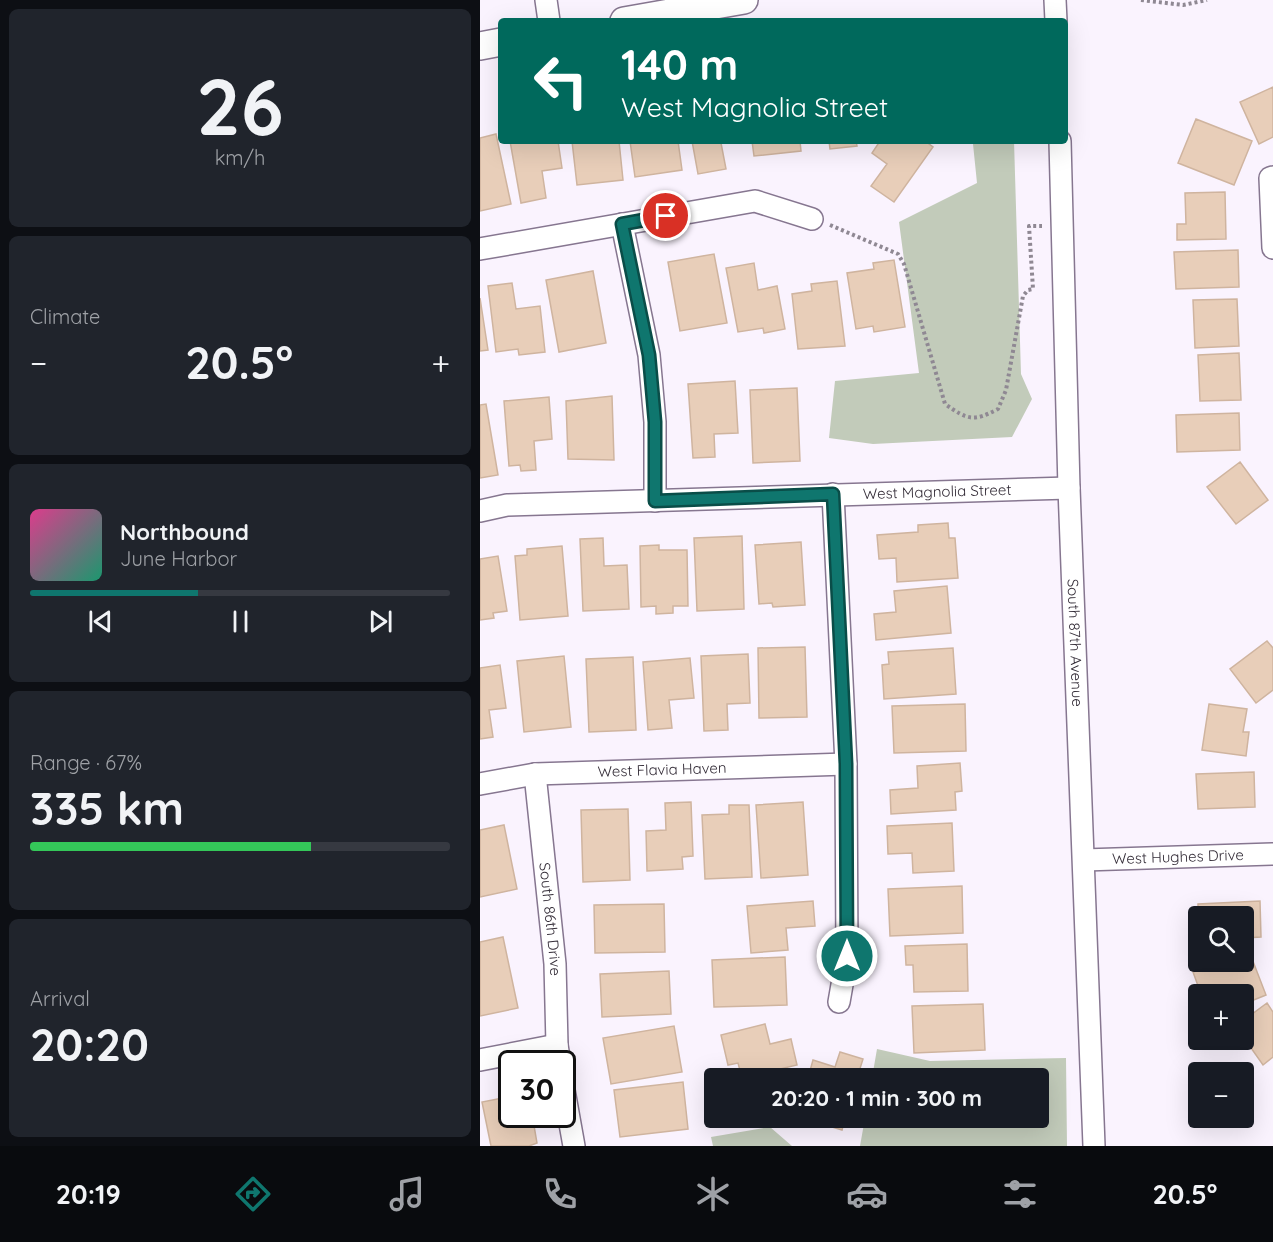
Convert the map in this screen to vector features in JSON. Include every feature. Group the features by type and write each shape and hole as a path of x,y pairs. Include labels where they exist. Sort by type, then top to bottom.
{"main road":[{"path":"641,18 744,0"},
{"path":"480,46 498,43"}],"street":[{"path":"546,0 549,18"},
{"path":"1055,0 1056,18"},
{"name":"South 87th Avenue","path":"1060,144 1069,488 1094,1146"},
{"path":"1271,178 1273,248"},
{"path":"480,249 754,201 812,219"},
{"path":"622,224 649,355 655,422 655,501"},
{"name":"West Magnolia Street","path":"480,511 507,505 1069,488"},
{"path":"833,494 846,764 847,956 839,1002"},
{"name":"West Flavia Haven","path":"480,784 535,774 846,764"},
{"name":"South 86th Drive","path":"535,774 555,964 558,1050"},
{"name":"West Hughes Drive","path":"1084,860 1273,854"},
{"path":"480,1060 498,1059"},
{"path":"571,1128 574,1146"}],"path":[{"path":"1141,0 1183,5 1207,0"},
{"path":"812,219 854,233 898,254 904,264 945,404 962,416 979,419 998,410 1006,390 1023,296 1028,290 1033,290 1029,226 1062,225"}],"green space":[{"path":"973,144 1014,144 1021,374 1032,399 1012,437 873,444 829,438 835,381 919,373 899,222 977,183"},
{"path":"877,1049 930,1061 1066,1058 1067,1146 860,1146 863,1128 1049,1128 1049,1068 874,1068"},
{"path":"771,1128 792,1146 713,1146 711,1137"}],"building":[{"path":"1273,87 1273,137 1259,144 1240,102"},
{"path":"1196,119 1252,141 1234,185 1178,163"},
{"path":"496,134 511,204 480,211 480,138"},
{"path":"511,144 558,144 562,168 542,171 546,198 521,203"},
{"path":"572,144 619,144 623,180 577,185"},
{"path":"630,144 678,144 682,170 635,177"},
{"path":"693,144 721,144 726,169 698,174"},
{"path":"752,144 800,144 801,151 754,156"},
{"path":"829,144 857,144 857,146 830,149"},
{"path":"878,144 929,144 933,147 894,202 871,186 887,164 872,153"},
{"path":"1225,192 1226,239 1177,240 1177,224 1186,224 1185,193"},
{"path":"1238,250 1239,287 1176,289 1174,252"},
{"path":"714,254 727,323 680,331 668,262"},
{"path":"894,260 905,327 874,332 873,326 856,329 847,273 874,269 873,263"},
{"path":"754,263 758,290 777,286 785,329 764,333 763,328 738,332 726,268"},
{"path":"593,271 606,343 559,352 546,280"},
{"path":"837,281 845,346 798,349 792,294 812,291 811,284"},
{"path":"512,283 516,309 540,306 545,352 519,355 518,349 496,352 488,286"},
{"path":"480,298 488,350 480,351"},
{"path":"1237,299 1239,346 1195,348 1193,300"},
{"path":"1239,353 1241,400 1200,401 1198,355"},
{"path":"735,381 738,433 714,434 715,457 693,458 688,384"},
{"path":"797,388 800,461 753,463 750,390"},
{"path":"612,396 614,460 568,459 566,401"},
{"path":"549,397 552,439 534,441 536,470 521,471 520,465 509,466 504,401"},
{"path":"486,404 498,475 480,478 480,405"},
{"path":"1239,413 1240,450 1177,452 1176,415"},
{"path":"1240,462 1268,500 1236,524 1207,487"},
{"path":"948,523 949,538 955,538 958,578 897,582 896,558 879,559 877,535 918,532 918,525"},
{"path":"742,536 744,609 697,611 694,538"},
{"path":"603,538 604,566 627,565 629,609 583,611 580,539"},
{"path":"801,542 805,605 773,607 772,603 759,604 755,545"},
{"path":"659,545 659,550 687,550 688,606 673,606 673,613 656,614 656,606 641,607 640,546"},
{"path":"562,546 568,616 520,620 515,556 527,555 527,549"},
{"path":"498,556 507,611 493,613 494,618 480,620 480,559"},
{"path":"947,586 951,633 876,640 874,614 896,612 894,591"},
{"path":"1267,641 1273,648 1273,690 1256,703 1230,669"},
{"path":"805,647 807,717 759,718 758,648"},
{"path":"953,648 956,694 884,699 882,665 889,664 888,652"},
{"path":"748,654 750,703 727,704 728,730 704,731 701,656"},
{"path":"564,656 571,727 524,732 517,661"},
{"path":"633,657 636,730 589,732 586,659"},
{"path":"690,658 694,698 669,700 672,728 648,730 643,662"},
{"path":"500,665 506,708 489,710 493,737 480,739 480,668"},
{"path":"965,704 966,751 894,753 892,706"},
{"path":"1209,704 1247,709 1243,732 1249,732 1246,756 1202,750"},
{"path":"960,763 962,791 955,792 956,810 891,814 890,790 918,788 917,766"},
{"path":"1254,772 1255,807 1198,809 1196,774"},
{"path":"691,802 693,856 682,857 683,869 647,871 646,831 666,830 665,803"},
{"path":"803,802 808,875 761,878 756,805"},
{"path":"729,805 749,805 752,877 705,879 702,815 729,814"},
{"path":"628,809 630,880 583,882 581,810"},
{"path":"952,823 954,871 913,873 912,853 888,854 887,826"},
{"path":"504,825 517,889 480,897 480,830"},
{"path":"962,886 963,933 890,936 888,889"},
{"path":"813,901 815,926 786,928 788,950 751,953 747,906"},
{"path":"1260,901 1261,937 1254,937 1254,906 1198,906 1198,904"},
{"path":"664,904 665,952 595,953 594,905"},
{"path":"503,937 518,1008 480,1016 480,942"},
{"path":"967,944 968,991 914,992 913,965 906,965 905,946"},
{"path":"785,957 787,1005 714,1007 712,960"},
{"path":"1254,964 1266,995 1254,1000 1254,984 1197,984 1193,972 1254,972"},
{"path":"669,971 671,1014 602,1017 600,974"},
{"path":"1267,1003 1273,1012 1273,1057 1263,1065 1252,1050 1254,1013"},
{"path":"983,1004 985,1050 914,1053 912,1006"},
{"path":"765,1024 770,1044 791,1039 797,1065 784,1068 739,1068 738,1063 728,1065 721,1035"},
{"path":"674,1026 682,1072 611,1084 603,1038"},
{"path":"840,1052 863,1059 860,1068 811,1068 813,1060 835,1067"},
{"path":"683,1082 688,1129 620,1137 614,1090"},
{"path":"498,1099 498,1128 534,1128 537,1143 529,1146 491,1146 482,1102"}],"route":[{"path":"666,216 622,224 649,355 655,422 655,501 833,494 846,764 847,956"}]}
